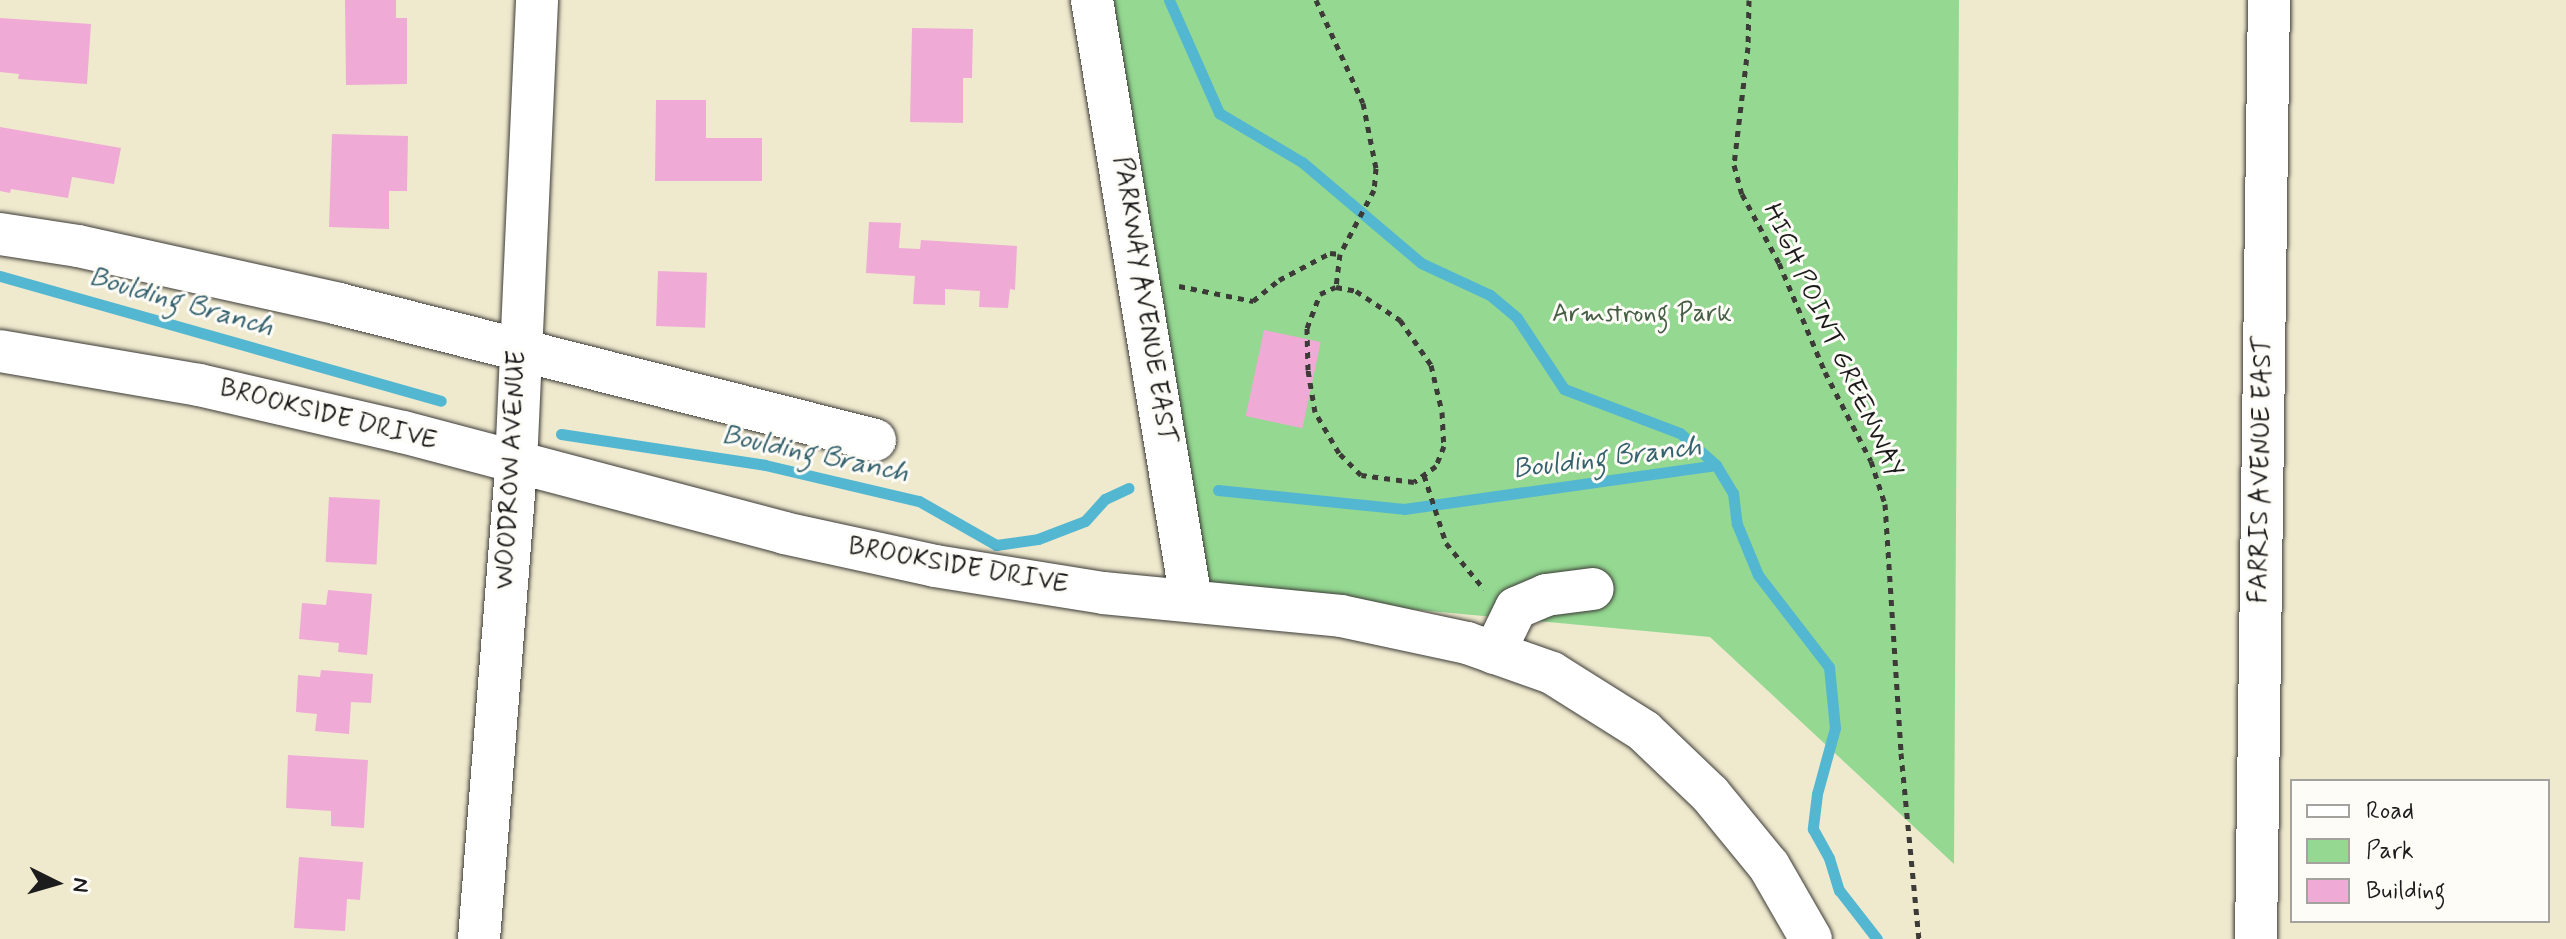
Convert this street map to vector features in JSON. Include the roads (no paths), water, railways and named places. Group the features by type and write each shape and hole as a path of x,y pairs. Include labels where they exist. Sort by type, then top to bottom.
{"street":[{"name":"WOODROW AVENUE","path":"479,939 516,464 537,0"},
{"name":"PARKWAY AVENUE EAST","path":"1092,0 1191,600"},
{"name":"FARRIS AVENUE EAST","path":"2256,939 2269,0"},
{"path":"0,234 78,246 339,304 875,440"},
{"name":"BROOKSIDE DRIVE","path":"0,351 199,385 403,432 784,533 935,566 1103,593 1341,616 1467,643 1552,673 1644,731 1710,794 1769,866 1811,939"},
{"path":"1494,653 1516,608 1546,595 1593,589"}],"waterway":[{"path":"1169,0 1219,113 1302,162 1421,263 1490,295 1517,318 1564,389 1680,433 1716,465 1733,493 1737,524 1758,575 1829,667 1835,728 1817,794 1813,829 1829,858 1839,890 1877,939"},
{"name":"Boulding Branch","path":"0,276 441,401"},
{"name":"Boulding Branch","path":"561,434 765,465 919,501 996,545 1038,539 1085,521 1105,499 1129,488"},
{"name":"Boulding Branch","path":"1218,490 1404,509 1716,465"}],"park label":[{"name":"Armstrong Park","path":"1642,315"}]}
